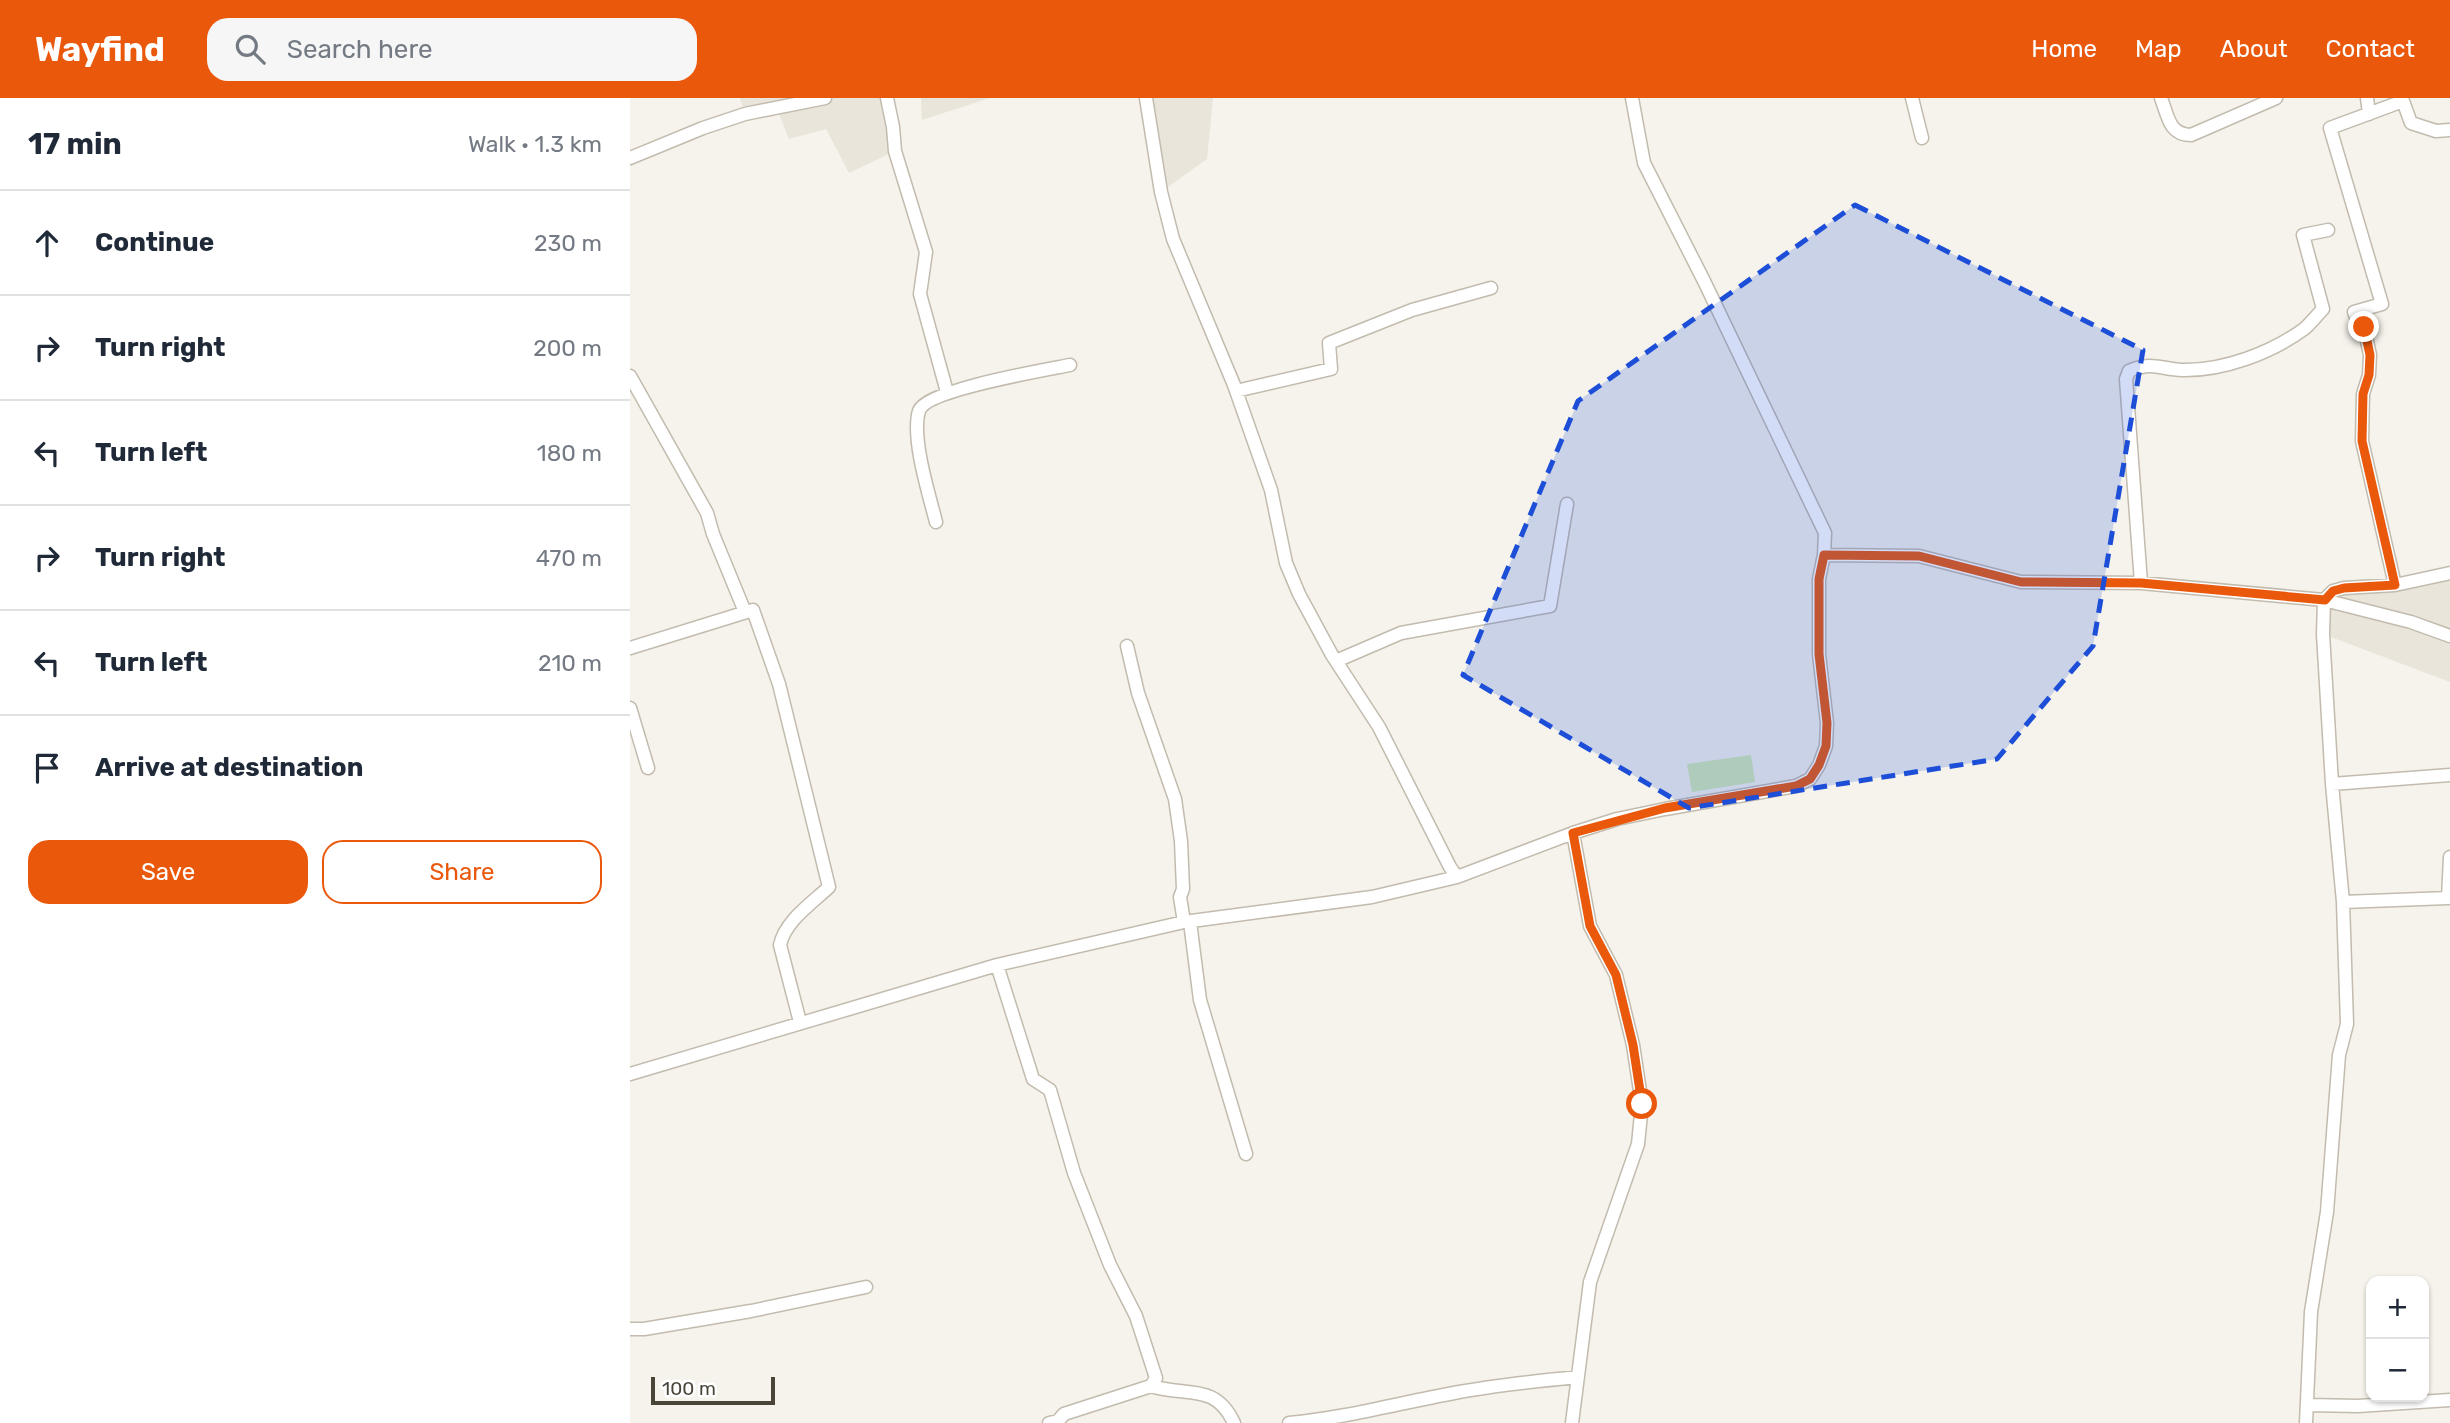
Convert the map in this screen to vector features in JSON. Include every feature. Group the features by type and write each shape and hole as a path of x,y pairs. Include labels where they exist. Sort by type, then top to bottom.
{"street":[{"path":"630,158 745,114 825,98"},
{"path":"887,98 895,151 926,252 920,294 947,392"},
{"path":"1146,98 1161,192 1173,239 1236,391 1271,490 1286,563 1299,594 1336,661 1380,727 1457,877"},
{"path":"630,1074 997,965 1187,922 1372,897 1457,877 1573,833 1665,808 1796,786 1810,779 1826,746 1827,723 1819,654 1819,579 1825,533 1644,163 1632,98"},
{"path":"1912,98 1922,138"},
{"path":"2161,98 2174,131 2180,135 2191,135 2276,98"},
{"path":"2367,98 2369,114"},
{"path":"2395,585 2362,441 2363,394 2369,375 2370,355 2364,327 2358,322 2354,312 2382,304 2330,128 2403,101 2411,123 2436,131 2450,130"},
{"path":"2141,583 2126,379 2129,371 2148,365 2180,370 2225,365 2263,352 2304,328 2323,309 2303,235 2328,230"},
{"path":"1236,391 1331,369 1329,342 1412,310 1492,288"},
{"path":"936,522 918,444 919,411 924,403 947,392 1070,365"},
{"path":"630,376 707,513 745,612"},
{"path":"1336,661 1401,633 1550,606 1567,504"},
{"path":"1824,555 1919,556 2021,582 2141,583 2325,600 2411,622 2450,636"},
{"path":"2306,1423 2311,1312 2327,1212 2339,1055 2347,1024 2343,902 2332,784 2323,634 2325,600 2333,591 2344,588 2395,585 2450,573"},
{"path":"630,648 753,610 779,684 829,887 797,916 782,934 780,945 800,1022"},
{"path":"1128,646 1138,693 1175,799 1181,841 1183,889 1180,897 1187,922 1200,1000 1246,1154"},
{"path":"630,708 648,768"},
{"path":"2332,784 2450,775"},
{"path":"1572,1423 1590,1282 1638,1144 1642,1104 1633,1045 1616,975 1590,926 1573,833"},
{"path":"2343,902 2448,898 2450,857"},
{"path":"997,965 1033,1079 1050,1090 1074,1173 1110,1265 1136,1316 1156,1378 1152,1386"},
{"path":"630,1329 751,1311 866,1287"},
{"path":"1289,1423 1353,1415 1455,1392 1578,1377"},
{"path":"1049,1423 1058,1421 1065,1415 1152,1386 1207,1395 1227,1408 1234,1423"},
{"path":"2308,1405 2358,1406 2450,1400"}],"highlighted area":[{"path":"1855,205 2143,350 2093,646 1997,759 1689,808 1463,675 1578,401"}],"shaded area":[{"path":"740,98 887,98 895,151 849,173 826,129 789,139 777,109 745,114"},
{"path":"921,98 990,98 922,120"},
{"path":"1146,98 1213,98 1207,159 1161,192"},
{"path":"2450,573 2450,682 2323,634 2333,591"}],"green space":[{"path":"1751,755 1755,782 1692,792 1687,764"}],"route":[{"path":"1642,1104 1633,1045 1616,975 1590,926 1573,833 1665,808 1766,792 1796,786 1810,779 1826,746 1827,723 1819,654 1819,579 1824,555 1919,556 2021,582 2141,583 2325,600 2333,591 2344,588 2395,585 2362,441 2363,394 2369,375 2370,355 2364,327"}]}
